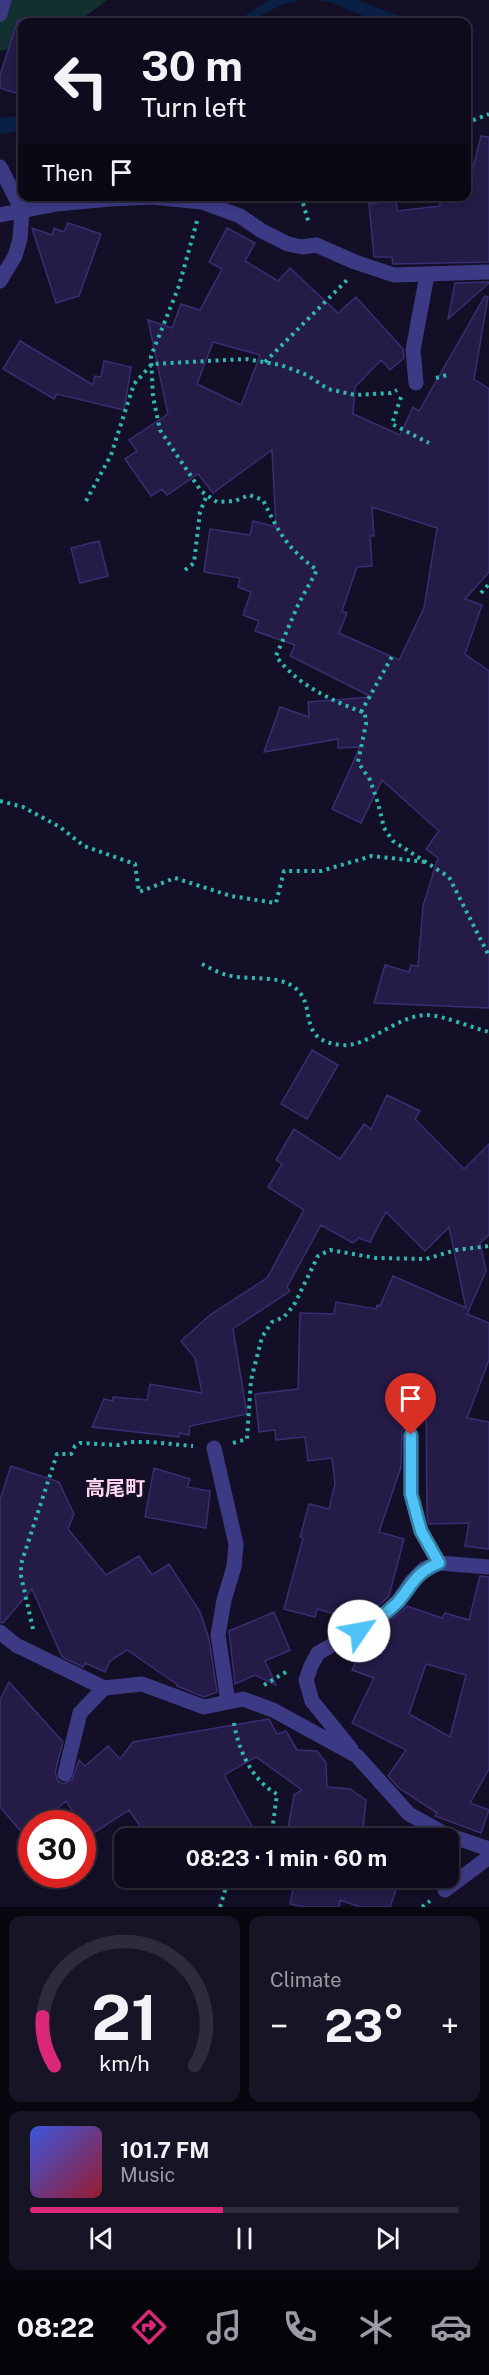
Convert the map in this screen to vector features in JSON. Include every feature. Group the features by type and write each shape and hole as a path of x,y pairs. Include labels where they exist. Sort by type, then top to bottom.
{"street":[{"path":"0,14 4,0"},
{"path":"0,167 22,210 20,239 15,256 0,281"},
{"path":"0,215 94,201"},
{"path":"192,201 202,202 240,216 262,231 288,244 302,247 316,245 394,275 489,272"},
{"path":"416,382 413,350 427,275"},
{"path":"411,1435 411,1494 421,1531 439,1563"},
{"path":"214,1448 236,1544 234,1567 224,1600 218,1635 235,1700"},
{"path":"489,1567 439,1563 424,1569 398,1601 379,1619 318,1653 306,1680 308,1692 318,1709 409,1814 445,1834 489,1849"},
{"path":"0,1632 16,1645 104,1688 142,1684 204,1707 235,1700 300,1723 357,1756"},
{"path":"65,1774 80,1713 104,1688"},
{"path":"445,1890 489,1857"}],"path":[{"path":"471,121 489,114"},
{"path":"303,201 316,245"},
{"path":"202,202 179,286 151,356 153,397 160,430 201,491 217,502 235,501 249,495 263,500 276,526 296,555 317,570 297,605 276,656 298,681 364,713 366,724 358,762 370,780 384,828 393,841 449,877 489,956"},
{"path":"265,362 362,264"},
{"path":"86,501 111,455 134,384 152,364 246,359 281,365 307,375 328,389 355,395 391,393 404,388 392,424 429,442"},
{"path":"416,382 447,375"},
{"path":"185,570 194,563 200,512 207,495"},
{"path":"481,593 489,584"},
{"path":"361,712 394,653"},
{"path":"0,801 23,807 60,827 84,846 135,864 139,892 175,878 231,896 276,903 284,871 321,871 372,856 426,862"},
{"path":"202,964 228,975 272,980 292,986 302,994 311,1029 320,1039 342,1045 355,1044 408,1018 428,1015 489,1032"},
{"path":"39,1656 21,1576 21,1564 57,1454 71,1454 75,1446 80,1443 111,1446 130,1442 150,1442 214,1448 247,1439 251,1380 262,1336 272,1323 284,1317 294,1305 318,1256 330,1251 376,1258 426,1258 456,1250 489,1246"},
{"path":"235,1700 318,1653"},
{"path":"236,1738 259,1780 277,1794 272,1828"},
{"path":"220,1907 226,1888"}],"green space":[{"path":"0,0 107,0 83,18 18,18 18,46 0,51"}],"water":[{"path":"268,0 301,0 281,5 255,18 240,18"},
{"path":"314,0 357,0 405,18 368,18 330,2"},
{"path":"18,116 18,132 0,134 0,118"}],"building":[{"path":"18,20 18,94 0,88 0,75"},
{"path":"481,136 489,137 489,262 393,264 392,257 374,257 369,204 396,201 397,211 440,206 440,201 471,201 471,176"},
{"path":"68,223 101,234 79,296 56,303 32,228 52,235 54,228 64,232"},
{"path":"227,228 255,243 245,261 278,281 290,268 338,313 356,297 403,349 404,358 390,370 381,360 355,387 353,414 400,435 413,407 419,411 485,296 488,297 474,379 489,389 489,572 465,599 482,605 465,654 489,671 489,1008 374,1003 385,965 409,972 411,965 418,966 423,906 438,858 426,849 439,831 382,780 361,823 332,809 360,747 338,748 338,739 264,752 280,707 309,717 308,702 372,697 290,656 295,645 255,631 259,621 243,615 251,592 238,587 240,578 204,572 210,529 250,535 253,521 276,527 272,450 213,493 198,474 167,495 162,489 151,496 125,459 137,451 129,440 168,414 148,320 172,328 181,304 200,310 222,269 209,262","holes":["213,342 260,355 241,405 197,384","372,507 437,528 424,608 399,660 339,633 347,613 342,611 357,567 372,566 370,536 374,536"]},
{"path":"455,283 489,283 448,319"},
{"path":"20,341 93,385 95,376 101,377 104,361 131,367 124,410 57,394 54,399 3,369"},
{"path":"99,541 108,576 80,583 71,548"},
{"path":"312,1050 338,1065 307,1119 281,1104"},
{"path":"387,1095 420,1111 415,1119 464,1169 489,1144 489,1235 480,1243 486,1271 467,1314 489,1323 489,1360 467,1418 489,1422 489,1549 465,1546 469,1523 429,1524 426,1397 415,1426 407,1426 402,1431 401,1467 379,1532 404,1539 389,1596 373,1611 357,1620 317,1609 315,1617 284,1609 303,1538 300,1537 309,1504 329,1509 335,1484 332,1458 308,1461 305,1437 276,1440 275,1430 259,1432 255,1394 298,1389 300,1313 334,1314 336,1302 376,1309 377,1305 380,1306 393,1276 466,1308 449,1227 425,1251 386,1212 370,1242 359,1238 353,1243 321,1225 287,1287 290,1291 233,1329 247,1414 190,1426 189,1435 179,1433 179,1437 92,1427 104,1399 113,1401 113,1397 147,1400 150,1384 202,1393 195,1358 181,1341 210,1315 267,1278 304,1210 268,1187 282,1164 276,1160 294,1129 340,1159 364,1124 371,1129"},
{"path":"11,1466 59,1482 74,1514 68,1529 106,1575 139,1556 152,1575 169,1564 200,1612 209,1639 217,1692 204,1697 177,1686 127,1650 110,1661 105,1672 85,1663 83,1667 62,1657 32,1589 3,1623 0,1622 0,1500"},
{"path":"154,1468 190,1479 187,1487 210,1491 206,1528 145,1517"},
{"path":"480,1576 489,1577 489,1769 470,1803 489,1810 481,1833 435,1816 437,1813 399,1788 388,1776 406,1750 352,1723 374,1678 352,1670 368,1636 385,1626 407,1606 442,1618 445,1613 469,1620","holes":["426,1664 466,1675 450,1737 409,1714"]},
{"path":"274,1612 290,1650 265,1661 276,1685 255,1675 235,1684 229,1631"},
{"path":"9,1682 63,1742 55,1772 58,1781 63,1784 72,1780 79,1760 85,1766 108,1746 120,1759 133,1742 269,1719 277,1734 286,1731 297,1750 317,1751 326,1763 327,1787 350,1789 366,1800 363,1828 288,1828 294,1795 302,1790 256,1757 224,1775 253,1828 141,1828 129,1810 96,1831 96,1810 72,1810 66,1801 55,1810 18,1810 18,1828 0,1807 0,1700"},
{"path":"293,1888 397,1888 390,1907 360,1907 340,1900 339,1907 305,1907 290,1904"}],"district":[{"name":"高尾町","path":"115,1488"}],"route":[{"path":"359,1631 379,1619 398,1601 424,1569 439,1563 421,1531 411,1494 411,1435"}]}
